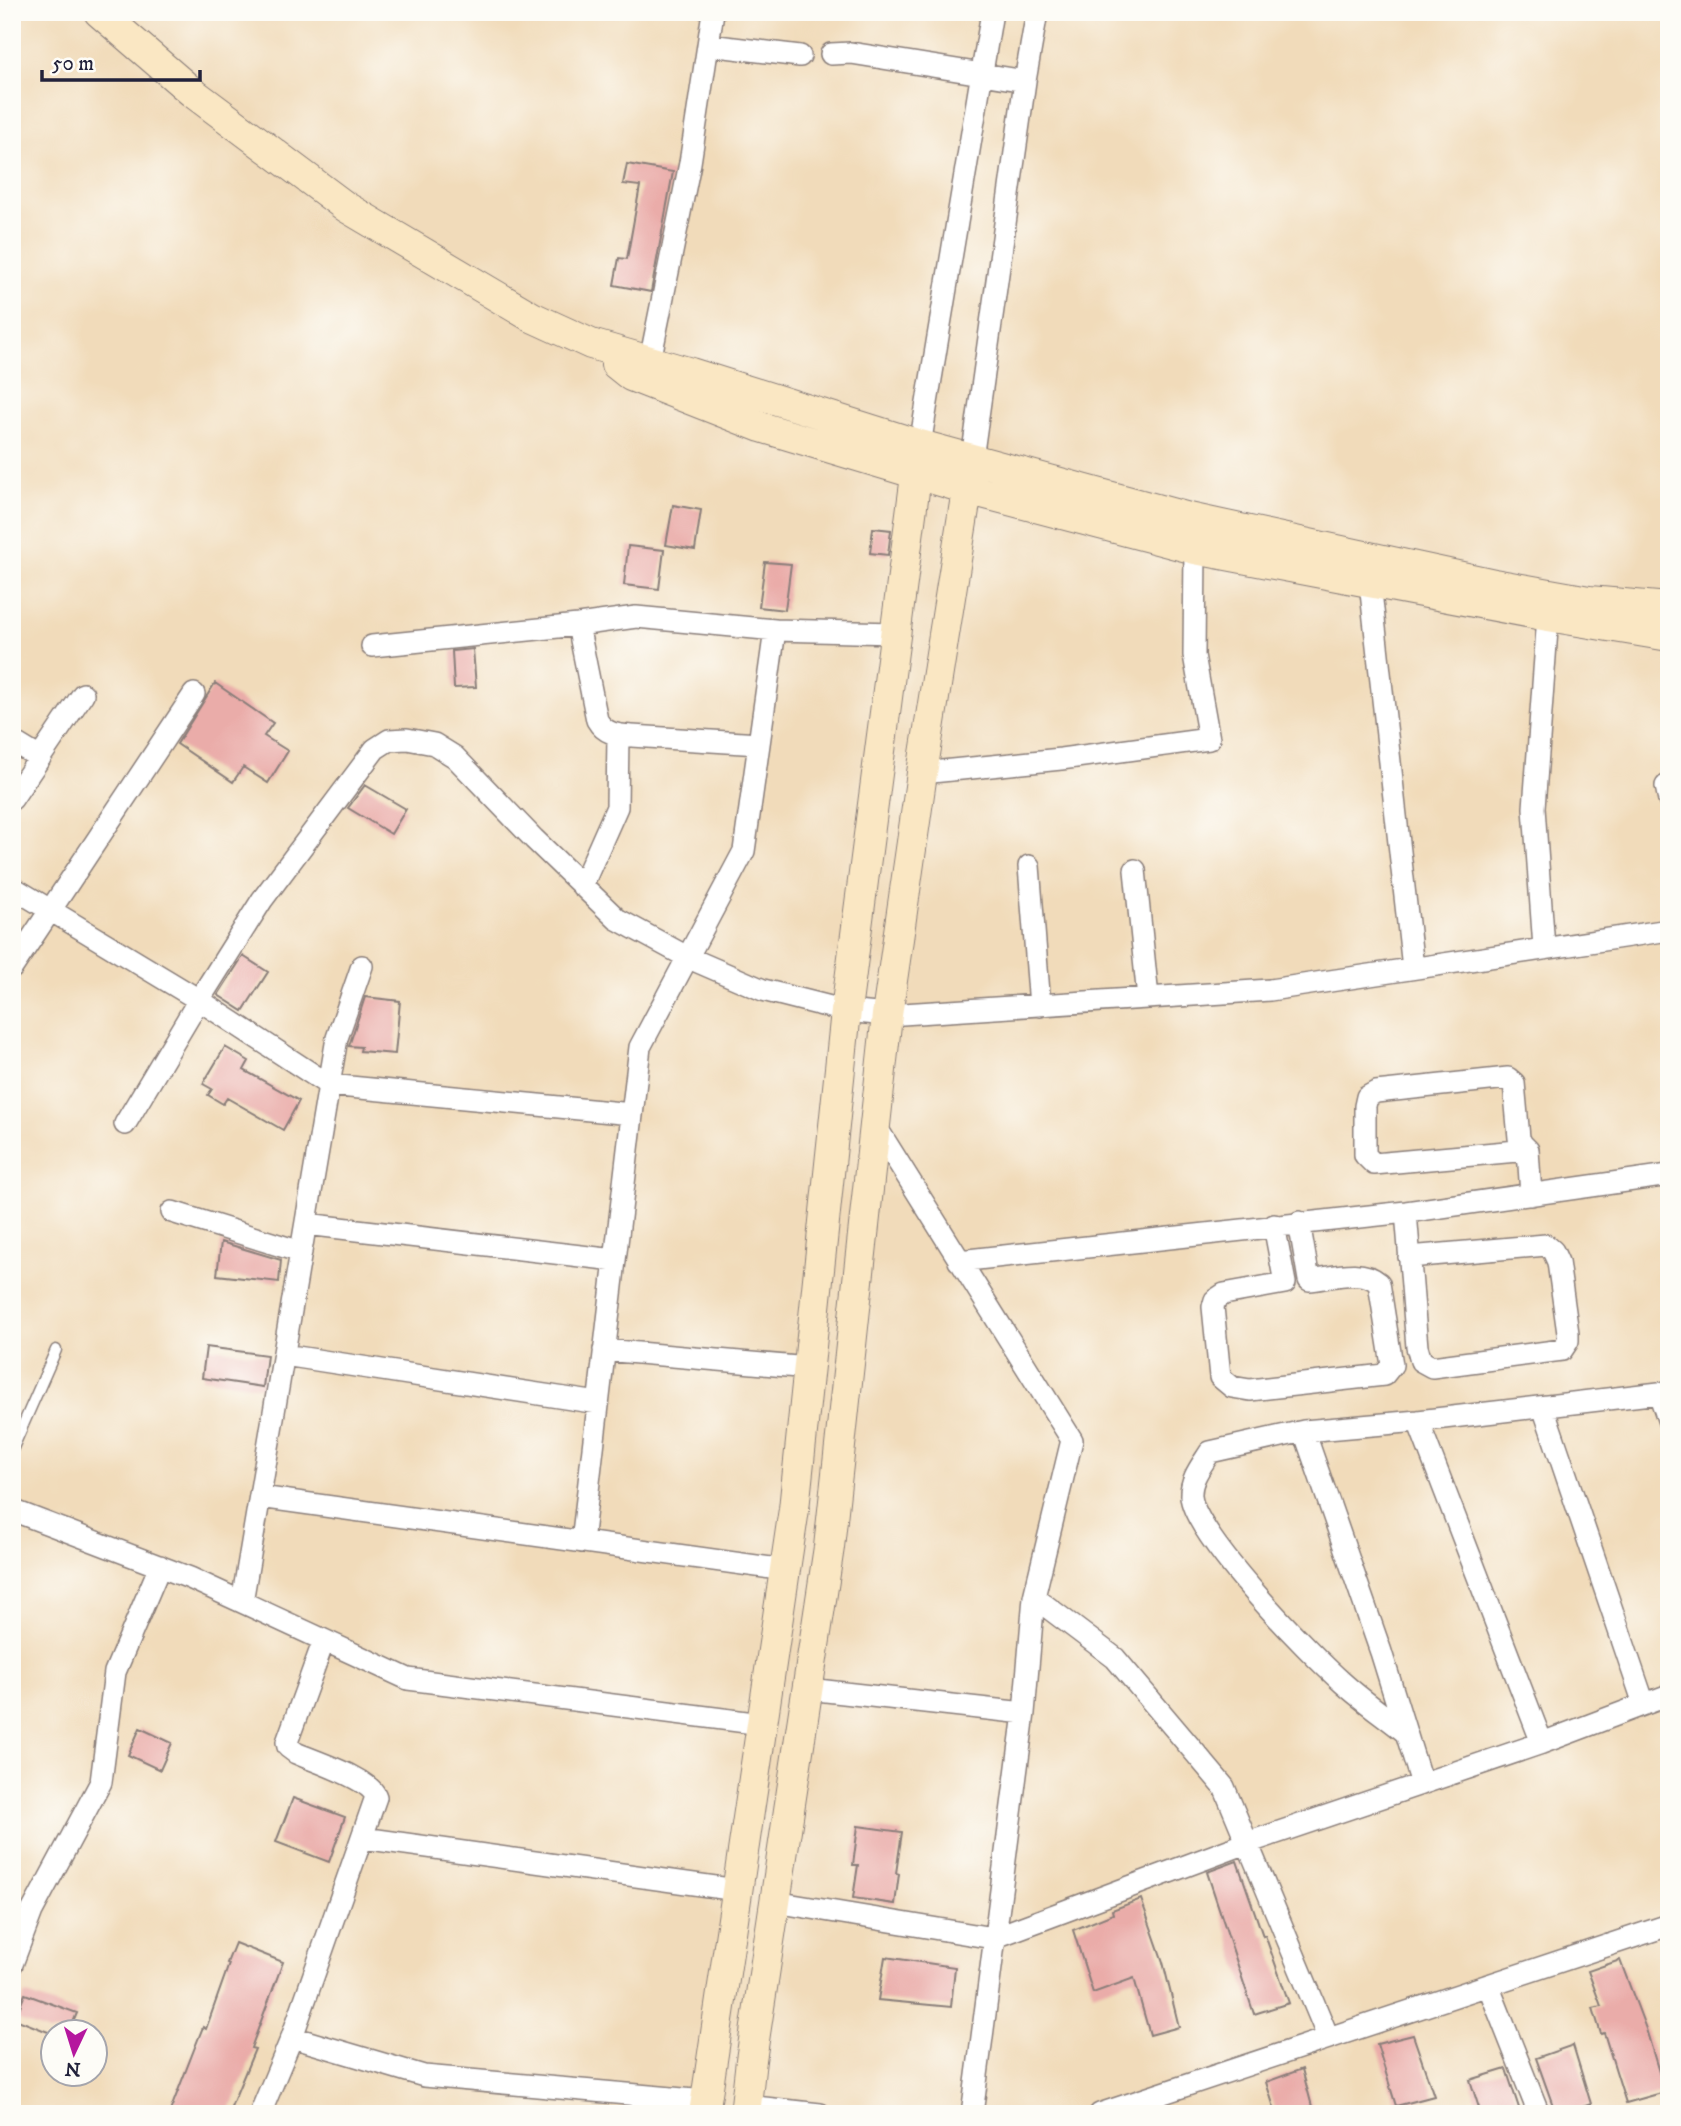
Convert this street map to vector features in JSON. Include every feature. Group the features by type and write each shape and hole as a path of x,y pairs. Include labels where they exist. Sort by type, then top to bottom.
{"street":[{"path":"99,12 192,92 346,207 532,317 591,344 631,376 645,367 690,163 713,12"},
{"path":"292,2038 424,2076 705,2107 794,1509 846,1011 915,474 992,12"},
{"path":"820,2114 745,2110 829,1547 887,1015 1037,12"},
{"path":"709,45 800,56"},
{"path":"831,54 851,53 1025,81"},
{"path":"645,367 1189,518 1494,584 1590,601 1669,608"},
{"path":"645,367 761,427 967,489 1195,549 1548,616 1669,636"},
{"path":"922,773 1061,759 1209,739 1195,655 1195,549"},
{"path":"1370,583 1413,968"},
{"path":"1544,948 1534,808 1548,616"},
{"path":"372,646 635,617 775,629 893,643 942,653"},
{"path":"578,625 597,720 605,730 618,735 759,744"},
{"path":"582,1542 640,1047 744,851 775,629"},
{"path":"12,799 83,694"},
{"path":"12,968 194,694"},
{"path":"582,886 617,807 618,735"},
{"path":"124,1124 262,900 375,749 389,740 407,739 434,744 455,757 534,839 617,919 689,958 763,990 846,1011 887,1015 1270,990 1669,930"},
{"path":"12,741 40,758"},
{"path":"1029,866 1040,1006"},
{"path":"1135,870 1149,998"},
{"path":"12,887 199,1000 330,1085 632,1114"},
{"path":"242,1602 337,1038 362,966"},
{"path":"1528,1150 1374,1164 1365,1154 1367,1097 1376,1092 1508,1077 1514,1083 1519,1138 1528,1150 1531,1195"},
{"path":"875,1125 1072,1440 1034,1597 1024,1713 972,2114"},
{"path":"959,1261 1406,1212 1669,1175"},
{"path":"172,1212 302,1252"},
{"path":"1406,1212 1409,1257 1417,1348 1421,1361 1432,1367 1562,1350 1568,1341 1558,1262 1553,1251 1546,1245 1409,1257"},
{"path":"1299,1222 1309,1280"},
{"path":"306,1224 615,1260"},
{"path":"1274,1225 1285,1283"},
{"path":"1357,1274 1371,1276 1379,1283 1392,1365 1384,1375 1250,1390 1232,1387 1224,1382 1220,1377 1213,1307 1215,1300 1224,1294 1309,1280 1357,1274"},
{"path":"604,1350 809,1368"},
{"path":"284,1355 598,1403"},
{"path":"1406,1733 1343,1683 1290,1630 1239,1573 1202,1524 1191,1496 1195,1475 1210,1452 1304,1431 1418,1422 1659,1394 1669,1422"},
{"path":"1543,1407 1644,1704"},
{"path":"1418,1422 1542,1743"},
{"path":"1304,1431 1376,1639 1422,1784"},
{"path":"260,1497 786,1570"},
{"path":"15,1516 160,1566 408,1679 762,1724"},
{"path":"12,1964 20,1919 100,1782 116,1672 160,1566"},
{"path":"1034,1597 1115,1658 1224,1787 1328,2037"},
{"path":"260,2114 292,2038 376,1797 374,1791 362,1782 288,1747 287,1742 324,1640"},
{"path":"808,1689 1024,1713"},
{"path":"775,1902 993,1938 1247,1843 1542,1743 1669,1695"},
{"path":"363,1838 737,1890"},
{"path":"1100,2114 1669,1925"},
{"path":"1488,1985 1539,2114"}],"lane":[{"path":"12,1450 56,1350"}],"building":[{"path":"627,164 673,172 651,292 614,285 619,258 627,259 640,186 623,184"},
{"path":"673,505 701,510 695,550 666,545"},
{"path":"873,528 891,530 888,555 870,553"},
{"path":"628,546 664,550 659,589 624,585"},
{"path":"765,562 791,564 785,610 759,607"},
{"path":"473,649 476,687 454,688 452,651"},
{"path":"215,683 273,723 264,736 288,751 268,783 243,767 233,782 177,744"},
{"path":"365,785 406,809 391,834 348,808"},
{"path":"243,956 268,972 243,1011 218,995"},
{"path":"365,997 400,1001 395,1054 360,1051 361,1047 349,1046"},
{"path":"225,1047 249,1061 244,1070 299,1101 283,1130 227,1098 223,1104 208,1095 212,1089 203,1084"},
{"path":"221,1242 281,1260 279,1282 217,1275"},
{"path":"206,1347 267,1355 263,1387 202,1378"},
{"path":"140,1728 172,1743 160,1770 128,1755"},
{"path":"293,1798 345,1817 329,1862 276,1842"},
{"path":"858,1826 902,1832 895,1904 853,1898 858,1865 853,1865"},
{"path":"1237,1861 1289,2003 1254,2014 1207,1872"},
{"path":"1141,1899 1163,1962 1179,2027 1150,2035 1134,1978 1093,1993 1073,1930"},
{"path":"235,1943 283,1962 251,2048 255,2049 228,2114 169,2114 203,2027 206,2029"},
{"path":"885,1957 955,1967 951,2007 878,2000"},
{"path":"1620,1960 1646,2029 1665,2092 1626,2103 1604,2033 1601,2034 1593,2008 1601,2006 1588,1971"},
{"path":"25,1994 77,2013 75,2018 38,2018 38,2028 15,2019"},
{"path":"1413,2035 1434,2096 1396,2106 1377,2044"},
{"path":"1573,2045 1591,2104 1556,2114 1536,2058"},
{"path":"1302,2069 1314,2114 1276,2114 1266,2082"},
{"path":"1506,2069 1521,2114 1481,2114 1470,2080"}]}
